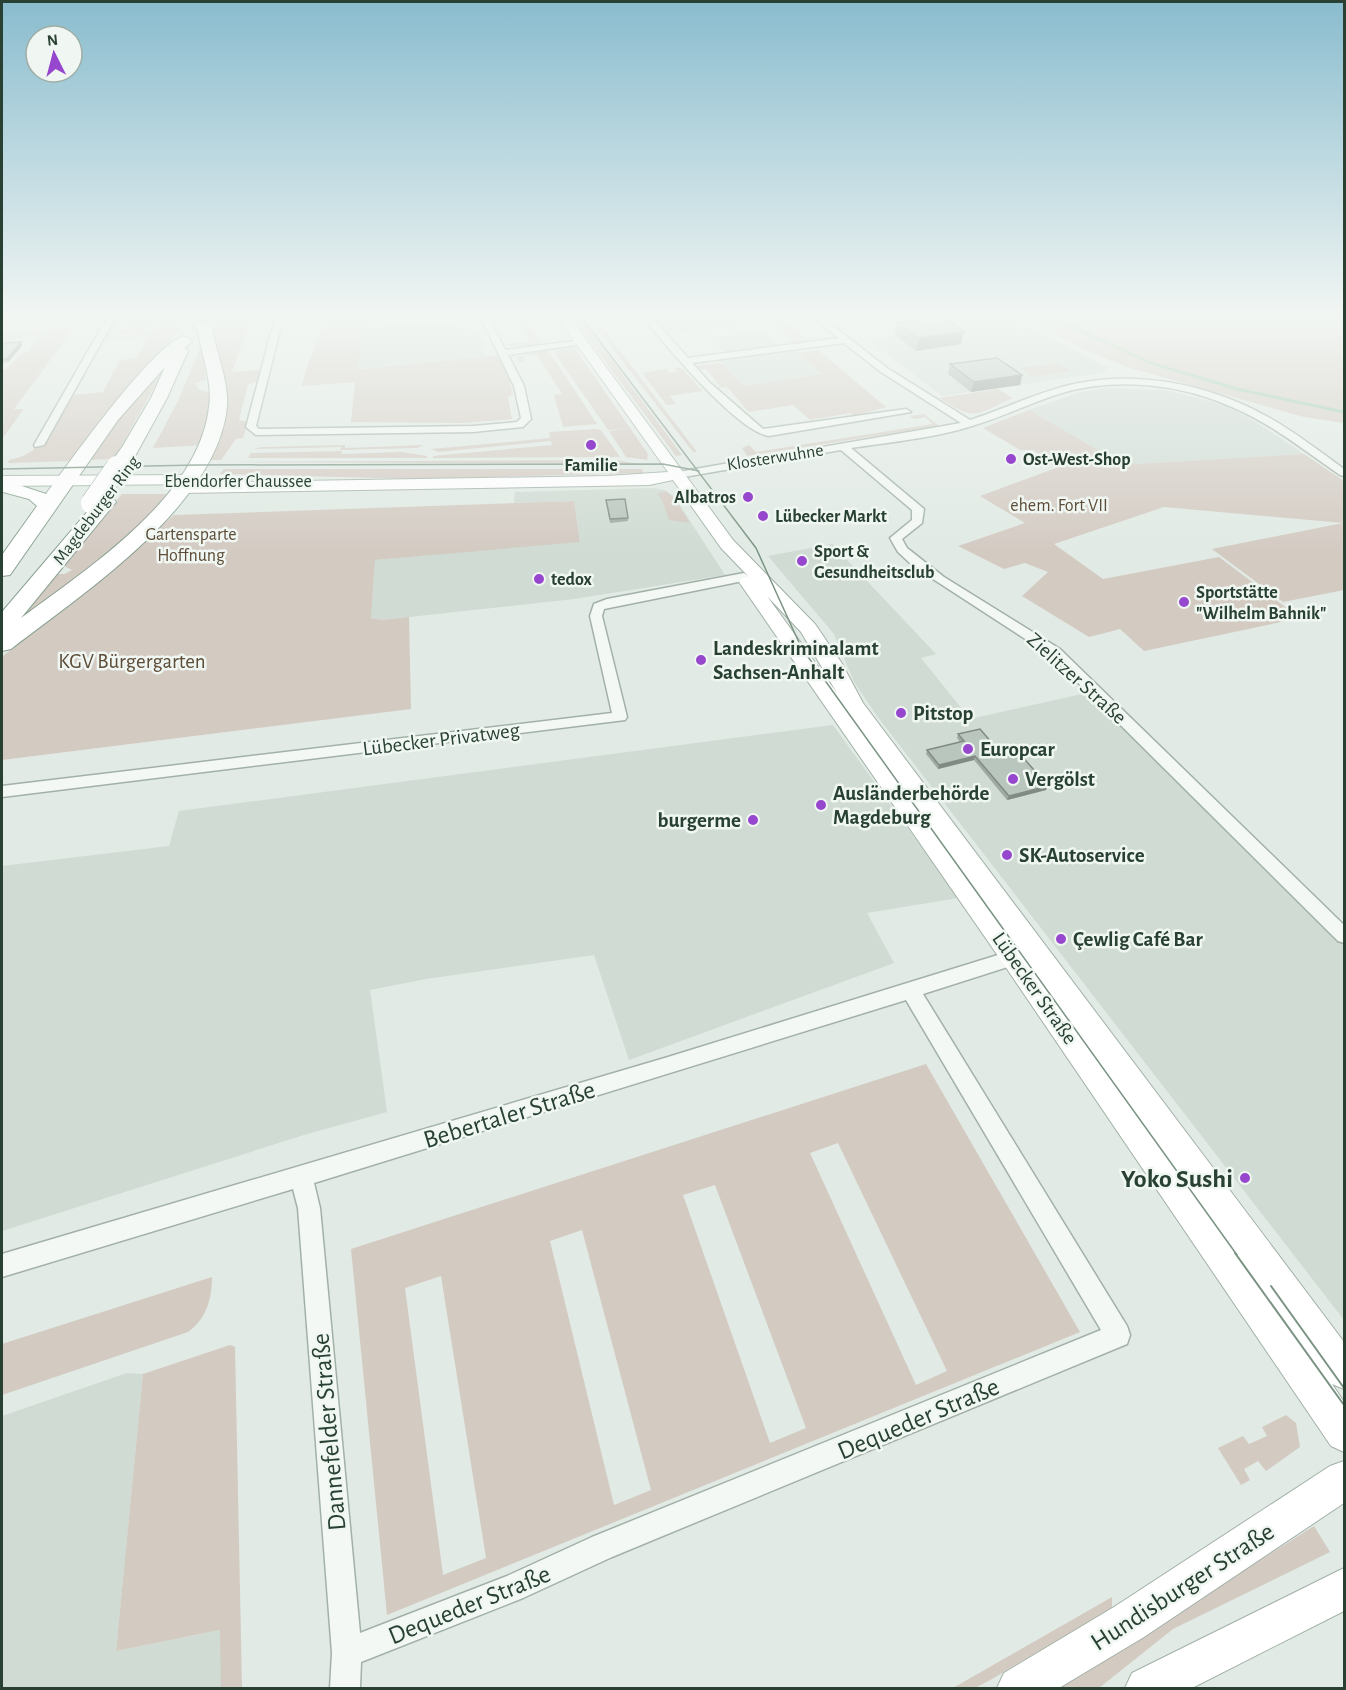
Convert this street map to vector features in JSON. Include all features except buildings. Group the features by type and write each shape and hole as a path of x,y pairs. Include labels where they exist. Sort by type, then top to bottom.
{"highway":[{"path":"2,570 112,416 129,397"},
{"name":"Magdeburger Ring","path":"133,453 160,397"},
{"name":"Magdeburger Ring","path":"2,626 99,503 171,397"},
{"path":"2,644 123,548 187,484 210,439 218,406 217,397"},
{"path":"4,486 36,495 49,506"},
{"name":"Magdeburger Ring","path":"2,610 99,503"}],"main road":[{"name":"Lübecker Straße","path":"622,397 727,544 744,577 1014,958 1344,1433"},
{"name":"Ebendorfer Chaussee","path":"4,486 64,484 367,485 638,480 678,475"},
{"name":"Lübecker Straße","path":"727,544 808,628 831,662 854,705 1344,1371"},
{"name":"Hundisburger Straße","path":"1019,1689 1130,1622 1344,1480"},
{"path":"1147,1689 1344,1589"}],"street":[{"path":"39,445 66,397"},
{"path":"258,397 250,426 256,432 473,429 517,426 526,419 521,397"},
{"path":"721,397 762,433 906,412"},
{"path":"926,397 969,424"},
{"name":"Klosterwuhne","path":"678,475 969,424 1045,397"},
{"name":"Klosterwuhne","path":"1213,397 1248,410 1344,473"},
{"name":"Zielitzer Straße","path":"842,446 918,509 918,521 896,538 897,545 904,553 928,573 1014,624 1055,652 1344,936"},
{"name":"Lübecker Privatweg","path":"2,792 620,717 596,616 598,607 607,603 744,577"},
{"name":"Bebertaler Straße","path":"2,1266 302,1177 1014,958"},
{"name":"Dequeder Straße","path":"347,1653 513,1588 602,1546 1118,1335 910,991"},
{"name":"Dannefelder Straße","path":"302,1177 309,1208 347,1653 345,1689"}],"shaded area":[{"path":"1066,397 1193,397 1229,407 1304,454 1136,464 1119,462 1029,410"},
{"path":"652,488 664,490 674,496 725,575 574,599 382,620 371,618 375,560 580,541 574,501 514,503 515,492"},
{"path":"832,544 936,654 921,658 970,719 1091,692 1344,944 1344,1320 877,716 854,682 834,634 768,556"},
{"path":"833,725 958,898 867,913 894,963 629,1060 594,955 426,979 370,990 387,1112 307,1134 2,1231 2,866 169,846 179,811"},
{"path":"127,1373 143,1374 116,1651 221,1630 221,1688 2,1688 2,1416"}],"green space":[{"path":"2,397 23,397 14,409 24,409 2,439"},
{"path":"71,397 127,397 75,461 8,463 9,460 21,457 40,444 54,426"},
{"path":"134,397 149,397 114,459 86,460 117,416"},
{"path":"180,397 212,397 202,445 153,448"},
{"path":"225,397 245,397 239,420 248,422 243,438 236,439 221,460 207,460 221,425"},
{"path":"354,397 508,397 512,419 463,423 351,422"},
{"path":"555,397 579,397 597,424 563,427"},
{"path":"585,397 608,397 630,428 608,430"},
{"path":"632,397 639,397 682,455 676,456"},
{"path":"650,397 655,397 697,452 693,452"},
{"path":"661,397 671,397 676,404 667,405"},
{"path":"736,397 874,397 886,407 855,416 850,413 810,420 793,405 749,412"},
{"path":"1233,397 1344,397 1344,423 1304,417"},
{"path":"939,398 1013,398 982,412 969,413"},
{"name":"ehem. Fort VII","path":"1029,410 1119,462 1136,464 1304,454 1344,481 1344,590 1283,602 1212,549 1343,523 1164,507 1054,544 1103,579 1219,557 1300,618 1144,651 1120,629 1089,637 1022,596 1048,572 1025,563 1004,569 958,546 1025,523 980,496 1056,468 1033,450 1020,450 983,428"},
{"path":"924,414 939,426 747,456 742,448 749,445 756,452 933,424 925,417 914,419 910,416"},
{"path":"630,428 648,454 647,460 626,457 609,431"},
{"path":"601,430 620,457 433,458 433,456 552,445 551,441 438,452 431,449 550,438 549,432"},
{"path":"345,445 345,448 424,445 417,448 340,450 341,447 254,449 262,447"},
{"path":"342,451 341,454 402,452 427,456 427,458 248,458 251,453"},
{"path":"616,460 639,464 228,462"},
{"path":"224,469 642,469 643,473 417,479 220,474"},
{"path":"666,491 674,498 690,523 669,520 662,500 657,494"},
{"path":"122,494 169,494 124,541 2,635 57,574 65,574 72,570 64,566"},
{"name":"KGV Bürgergarten","path":"574,501 580,542 375,560 371,618 382,620 409,617 411,709 2,760 2,657 174,515"},
{"path":"926,1064 1080,1332 387,1615 351,1249","holes":["838,1143 947,1371 916,1385 810,1153","715,1185 806,1428 770,1443 683,1195","582,1230 651,1490 614,1505 550,1241","441,1276 486,1558 443,1575 405,1288"]},
{"path":"212,1277 211,1293 204,1315 188,1332 2,1395 2,1344"},
{"path":"230,1345 235,1347 242,1688 221,1688 220,1630 116,1651 143,1374"},
{"path":"1286,1415 1296,1423 1300,1447 1266,1471 1258,1461 1244,1469 1250,1480 1241,1485 1218,1448 1243,1436 1249,1444 1267,1436 1262,1427"},
{"path":"1314,1526 1330,1552 1173,1629 1099,1688 1059,1688"},
{"path":"1112,1597 1112,1608 992,1679 975,1688 953,1688"}],"waterway":[{"path":"1274,397 1344,412"}],"tram line":[{"path":"642,397 698,471"},
{"path":"2,469 197,465 663,464 698,471"},
{"path":"698,471 756,548 801,647 1237,1255"},
{"path":"1235,1253 1344,1405"},
{"path":"1271,1286 1344,1388"}],"place":[{"name":"Familie","path":"591,445"},
{"name":"Ost-West-Shop","path":"1011,459"},
{"name":"Albatros","path":"748,497"},
{"name":"Lübecker Markt","path":"763,516"},
{"name":"Sport & Gesundheitsclub","path":"802,561"},
{"name":"tedox","path":"539,579"},
{"name":"Sportstätte \"Wilhelm Bahnik\"","path":"1184,602"},
{"name":"Landeskriminalamt Sachsen-Anhalt","path":"701,660"},
{"name":"Pitstop","path":"901,713"},
{"name":"Europcar","path":"968,749"},
{"name":"Vergölst","path":"1013,779"},
{"name":"Ausländerbehörde Magdeburg","path":"821,805"},
{"name":"burgerme","path":"753,820"},
{"name":"SK-Autoservice","path":"1007,855"},
{"name":"Çewlig Café Bar","path":"1061,939"},
{"name":"Yoko Sushi","path":"1245,1178"}],"park label":[{"name":"Gartensparte Hoffnung","path":"191,544"}]}
